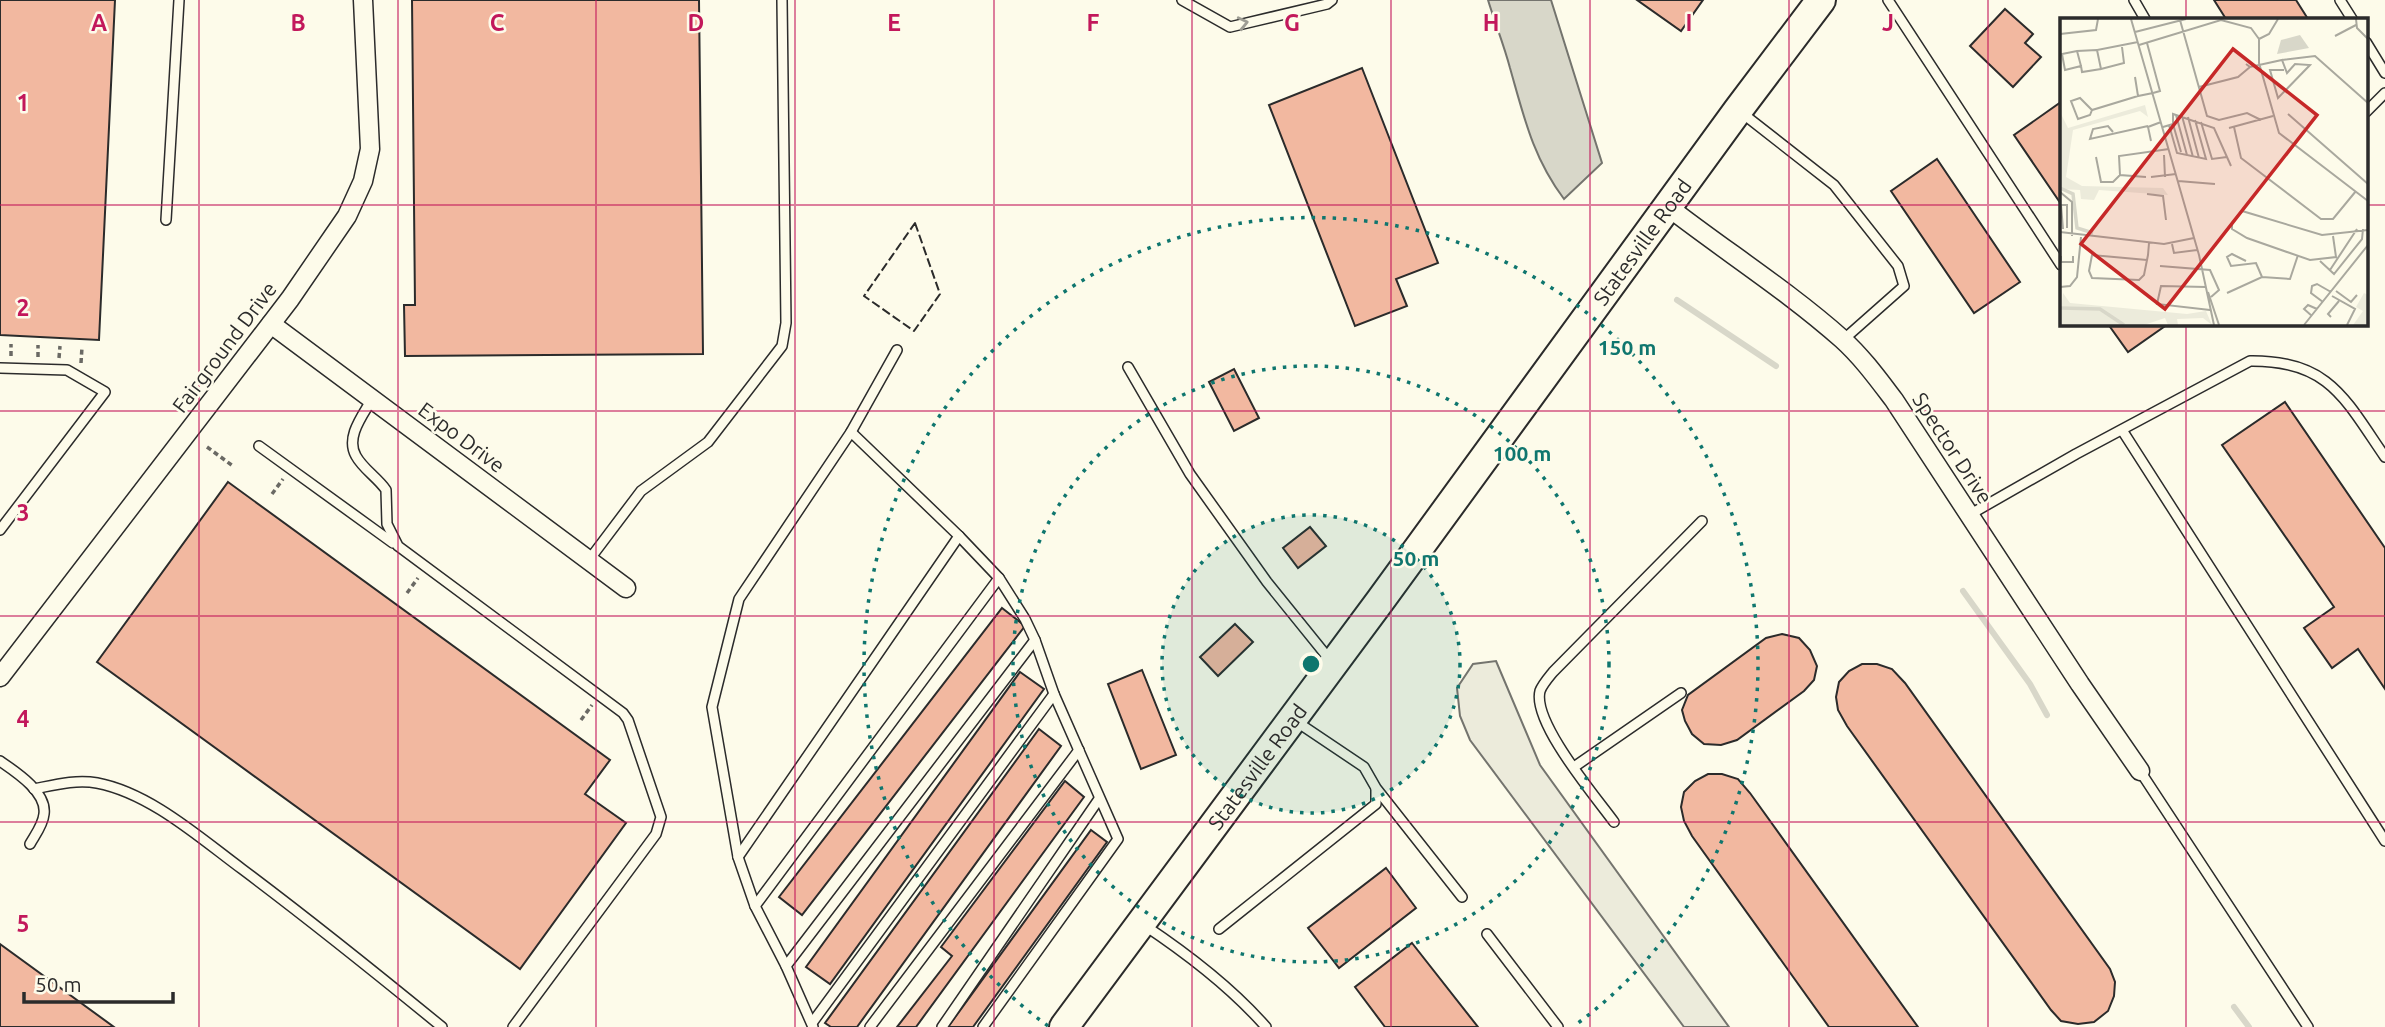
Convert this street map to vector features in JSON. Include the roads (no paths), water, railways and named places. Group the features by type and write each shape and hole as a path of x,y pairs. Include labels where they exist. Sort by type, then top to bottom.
{"main road":[{"name":"Statesville Road","path":"1064,1027 1821,0"}],"street":[{"name":"Fairground Drive","path":"0,677 271,324 347,216 363,181 370,149 363,0"},
{"name":"Spector Drive","path":"1667,206 1807,310 1865,362 1894,400 2140,771"},
{"name":"Expo Drive","path":"271,324 626,588"}],"lane":[{"path":"166,220 179,0"},
{"path":"589,560 641,491 708,442 782,346 786,323 782,0"},
{"path":"1182,0 1230,27 1327,4 1332,0"},
{"path":"1888,0 2060,263"},
{"path":"2134,0 2145,18"},
{"path":"2340,0 2351,18"},
{"path":"2368,45 2385,73"},
{"path":"2368,110 2385,93"},
{"path":"1738,110 1834,185 1898,265 1904,286 1843,340"},
{"path":"897,350 851,432 739,598 712,707 738,857 755,906 813,1025 1054,694"},
{"path":"1969,515 2250,361 2300,366 2333,386 2385,457"},
{"path":"1128,366 1191,474 1267,582 1334,664"},
{"path":"0,368 67,370 106,393 0,530"},
{"path":"372,399 354,433 353,447 356,457 387,490 387,524 398,546"},
{"path":"2122,429 2385,841"},
{"path":"851,432 999,578 1035,640 1054,694 1118,839 983,1027"},
{"path":"259,446 623,713 628,720 661,817 656,834 513,1027"},
{"path":"1614,822 1552,735 1541,713 1540,690 1553,672 1702,521"},
{"path":"738,857 959,536"},
{"path":"755,906 999,578"},
{"path":"786,966 1035,640"},
{"path":"1574,767 1681,693"},
{"path":"1292,719 1364,767 1376,788 1462,897"},
{"path":"870,1027 1079,750"},
{"path":"0,761 34,789 44,803 41,826 30,844"},
{"path":"2140,771 2308,1027"},
{"path":"34,789 66,783 96,783 130,793 179,822 301,914 442,1027"},
{"path":"1219,929 1377,804 1376,788"},
{"path":"942,1027 1099,799"},
{"path":"1140,922 1183,951 1242,1000 1266,1027"},
{"path":"1487,934 1558,1027"}],"waterway":[{"path":"1677,300 1776,366"},
{"path":"1963,591 2030,684 2047,715"},
{"path":"2234,1007 2249,1027"}]}
